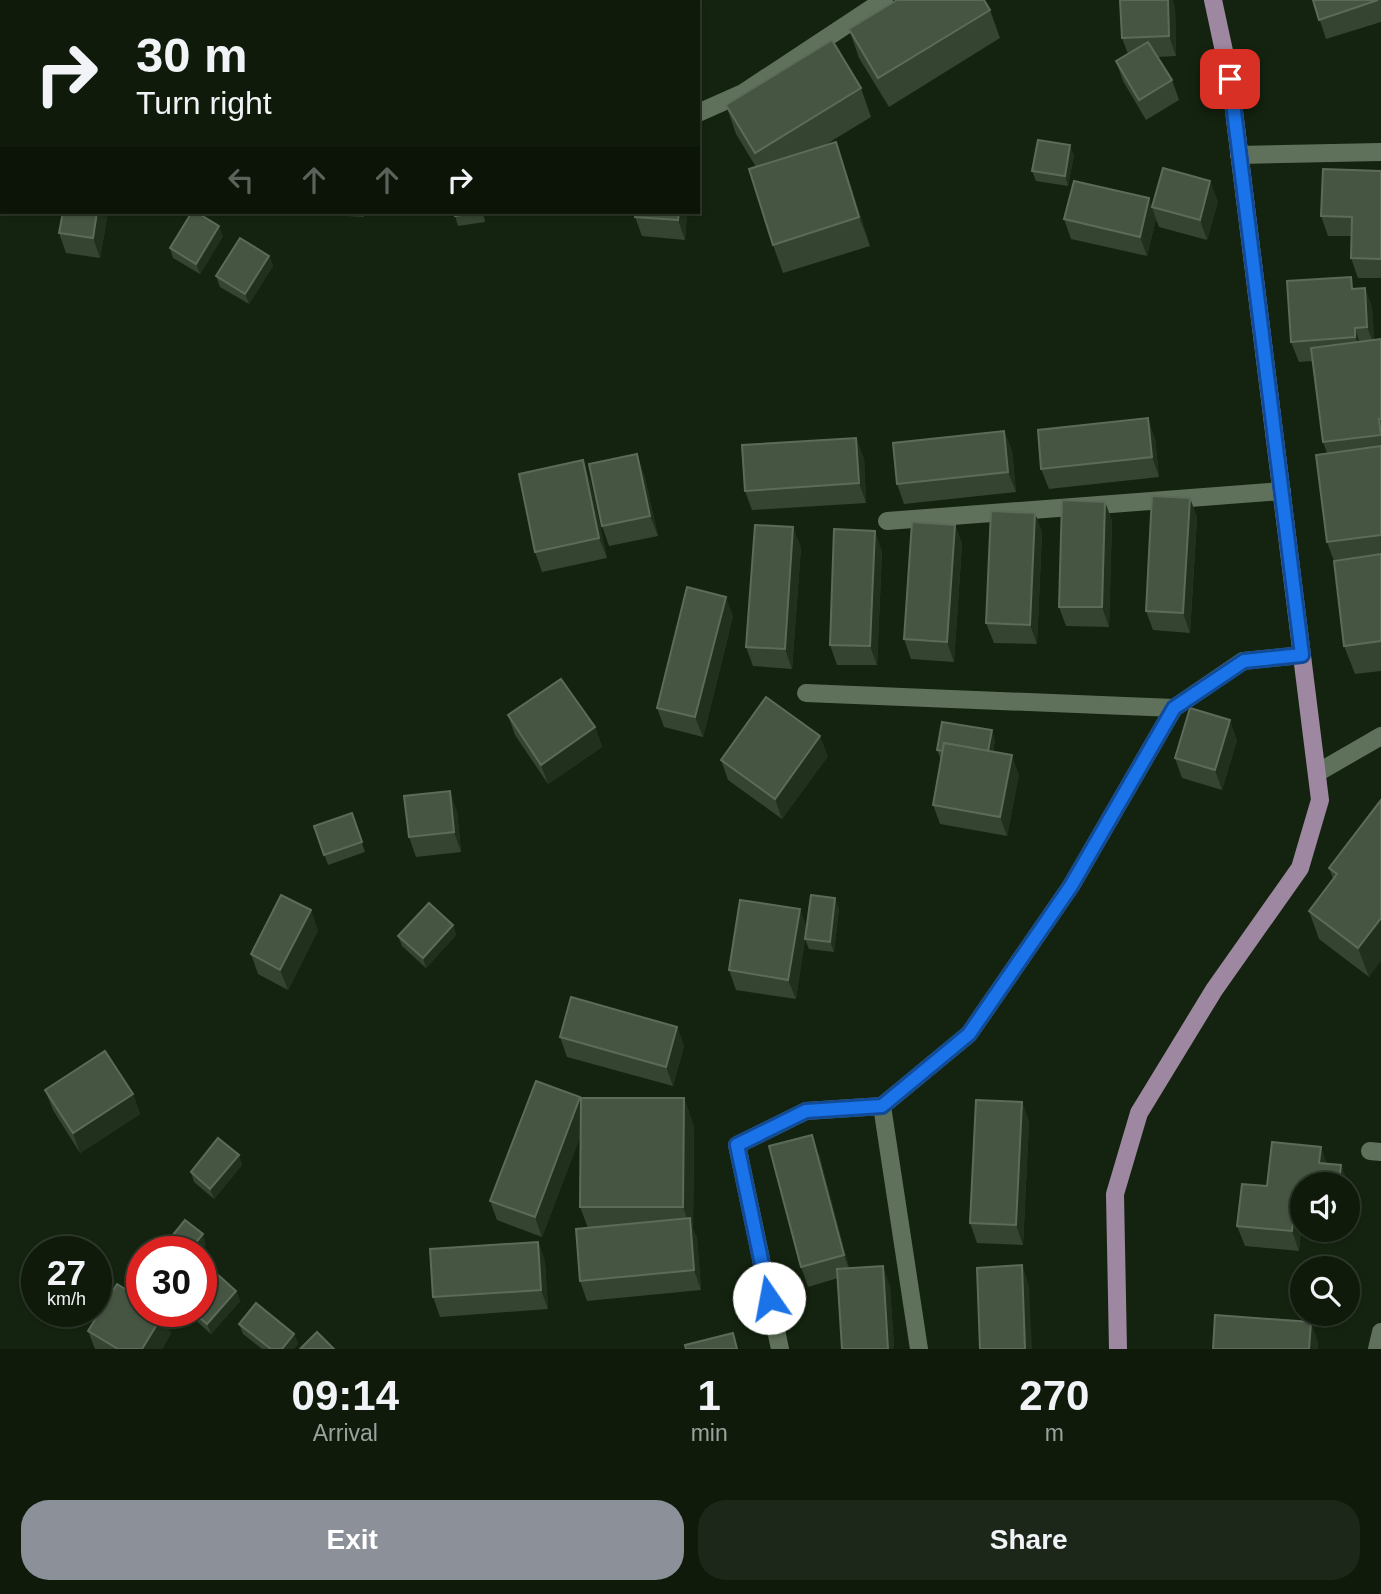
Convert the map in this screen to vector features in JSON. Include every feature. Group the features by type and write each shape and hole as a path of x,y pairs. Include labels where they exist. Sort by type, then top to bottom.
{"main road":[{"path":"1118,1349 1115,1194 1139,1113 1214,990 1300,868 1321,800 1230,79 1213,0"}],"street":[{"path":"700,112 743,93 884,0"},
{"path":"1239,155 1381,152"},
{"path":"887,521 1282,491"},
{"path":"780,1349 737,1145 806,1111 882,1106 969,1034 1071,886 1174,708 1244,661 1302,655"},
{"path":"806,692 1174,708"},
{"path":"1317,773 1381,736"},
{"path":"882,1106 919,1349"},
{"path":"1377,1349 1381,1332"}],"building":[{"path":"897,0 984,0 990,10 878,78 849,29"},
{"path":"1120,0 1168,0 1169,36 1122,38"},
{"path":"1313,0 1378,0 1319,20"},
{"path":"832,40 861,88 755,153 726,105"},
{"path":"1148,42 1172,80 1139,100 1116,61"},
{"path":"1038,140 1070,145 1065,176 1032,171"},
{"path":"836,142 859,217 773,245 749,169"},
{"path":"1163,168 1210,181 1200,220 1152,207"},
{"path":"1323,169 1381,171 1381,259 1351,258 1352,217 1321,216"},
{"path":"1074,181 1149,198 1140,237 1064,219"},
{"path":"63,214 97,214 93,238 59,233"},
{"path":"191,214 199,214 219,226 196,264 170,248"},
{"path":"635,214 679,214 678,220 635,217"},
{"path":"240,238 269,256 245,294 216,276"},
{"path":"1351,277 1352,289 1365,288 1367,327 1355,328 1355,337 1291,342 1287,281"},
{"path":"1381,339 1381,435 1323,442 1311,348"},
{"path":"1148,418 1152,457 1041,469 1038,430"},
{"path":"1004,431 1008,472 897,484 893,443"},
{"path":"856,438 859,483 745,491 742,445"},
{"path":"1381,446 1381,535 1327,542 1316,455"},
{"path":"637,454 650,516 602,526 589,464"},
{"path":"583,460 599,538 535,552 519,474"},
{"path":"1152,496 1190,498 1183,613 1146,611"},
{"path":"1062,500 1105,502 1102,607 1059,607"},
{"path":"991,511 1035,513 1030,625 986,623"},
{"path":"912,522 955,525 947,642 904,639"},
{"path":"755,525 793,527 785,649 746,647"},
{"path":"834,529 875,531 870,646 830,645"},
{"path":"1381,554 1381,641 1344,646 1334,561"},
{"path":"687,587 726,597 695,717 657,708"},
{"path":"561,679 595,727 541,765 508,715"},
{"path":"766,697 820,736 775,799 721,760"},
{"path":"1190,708 1230,720 1215,770 1175,758"},
{"path":"942,722 992,730 988,751 944,743 943,751 937,750"},
{"path":"944,743 1012,755 1000,817 933,805"},
{"path":"450,791 454,832 409,837 404,796"},
{"path":"1381,800 1381,918 1358,948 1309,911 1337,874 1329,868"},
{"path":"352,813 362,842 324,855 314,826"},
{"path":"281,895 311,910 280,970 251,954"},
{"path":"811,895 835,898 830,942 805,939"},
{"path":"740,900 800,909 788,980 729,970"},
{"path":"429,903 453,925 423,958 398,936"},
{"path":"571,997 677,1027 666,1067 560,1037"},
{"path":"105,1051 133,1094 73,1133 45,1090"},
{"path":"536,1081 580,1097 535,1217 490,1201"},
{"path":"581,1098 684,1098 683,1207 580,1207"},
{"path":"976,1100 1022,1102 1016,1225 970,1223"},
{"path":"812,1135 844,1255 801,1267 769,1146"},
{"path":"218,1138 239,1155 210,1189 191,1172"},
{"path":"1272,1142 1321,1147 1319,1163 1341,1165 1340,1172 1290,1172 1290,1231 1237,1226 1242,1184 1267,1186"},
{"path":"690,1218 694,1270 580,1281 576,1229"},
{"path":"185,1220 203,1234 201,1236 172,1236"},
{"path":"538,1242 541,1290 433,1297 430,1249"},
{"path":"1022,1265 1025,1349 980,1349 977,1268"},
{"path":"883,1266 888,1349 842,1349 837,1269"},
{"path":"217,1274 236,1291 217,1313"},
{"path":"117,1284 126,1289 126,1327 155,1327 142,1349 118,1349 88,1331 90,1327 112,1327 112,1292"},
{"path":"256,1303 294,1334 282,1349 271,1349 239,1324"},
{"path":"1215,1315 1290,1320 1290,1326 1311,1326 1309,1349 1213,1349"},
{"path":"317,1332 334,1349 300,1349"},
{"path":"733,1333 737,1349 686,1349 685,1345"}],"route":[{"path":"769,1298 737,1145 806,1111 882,1106 969,1034 1071,886 1174,708 1244,661 1302,655 1230,79"}]}
